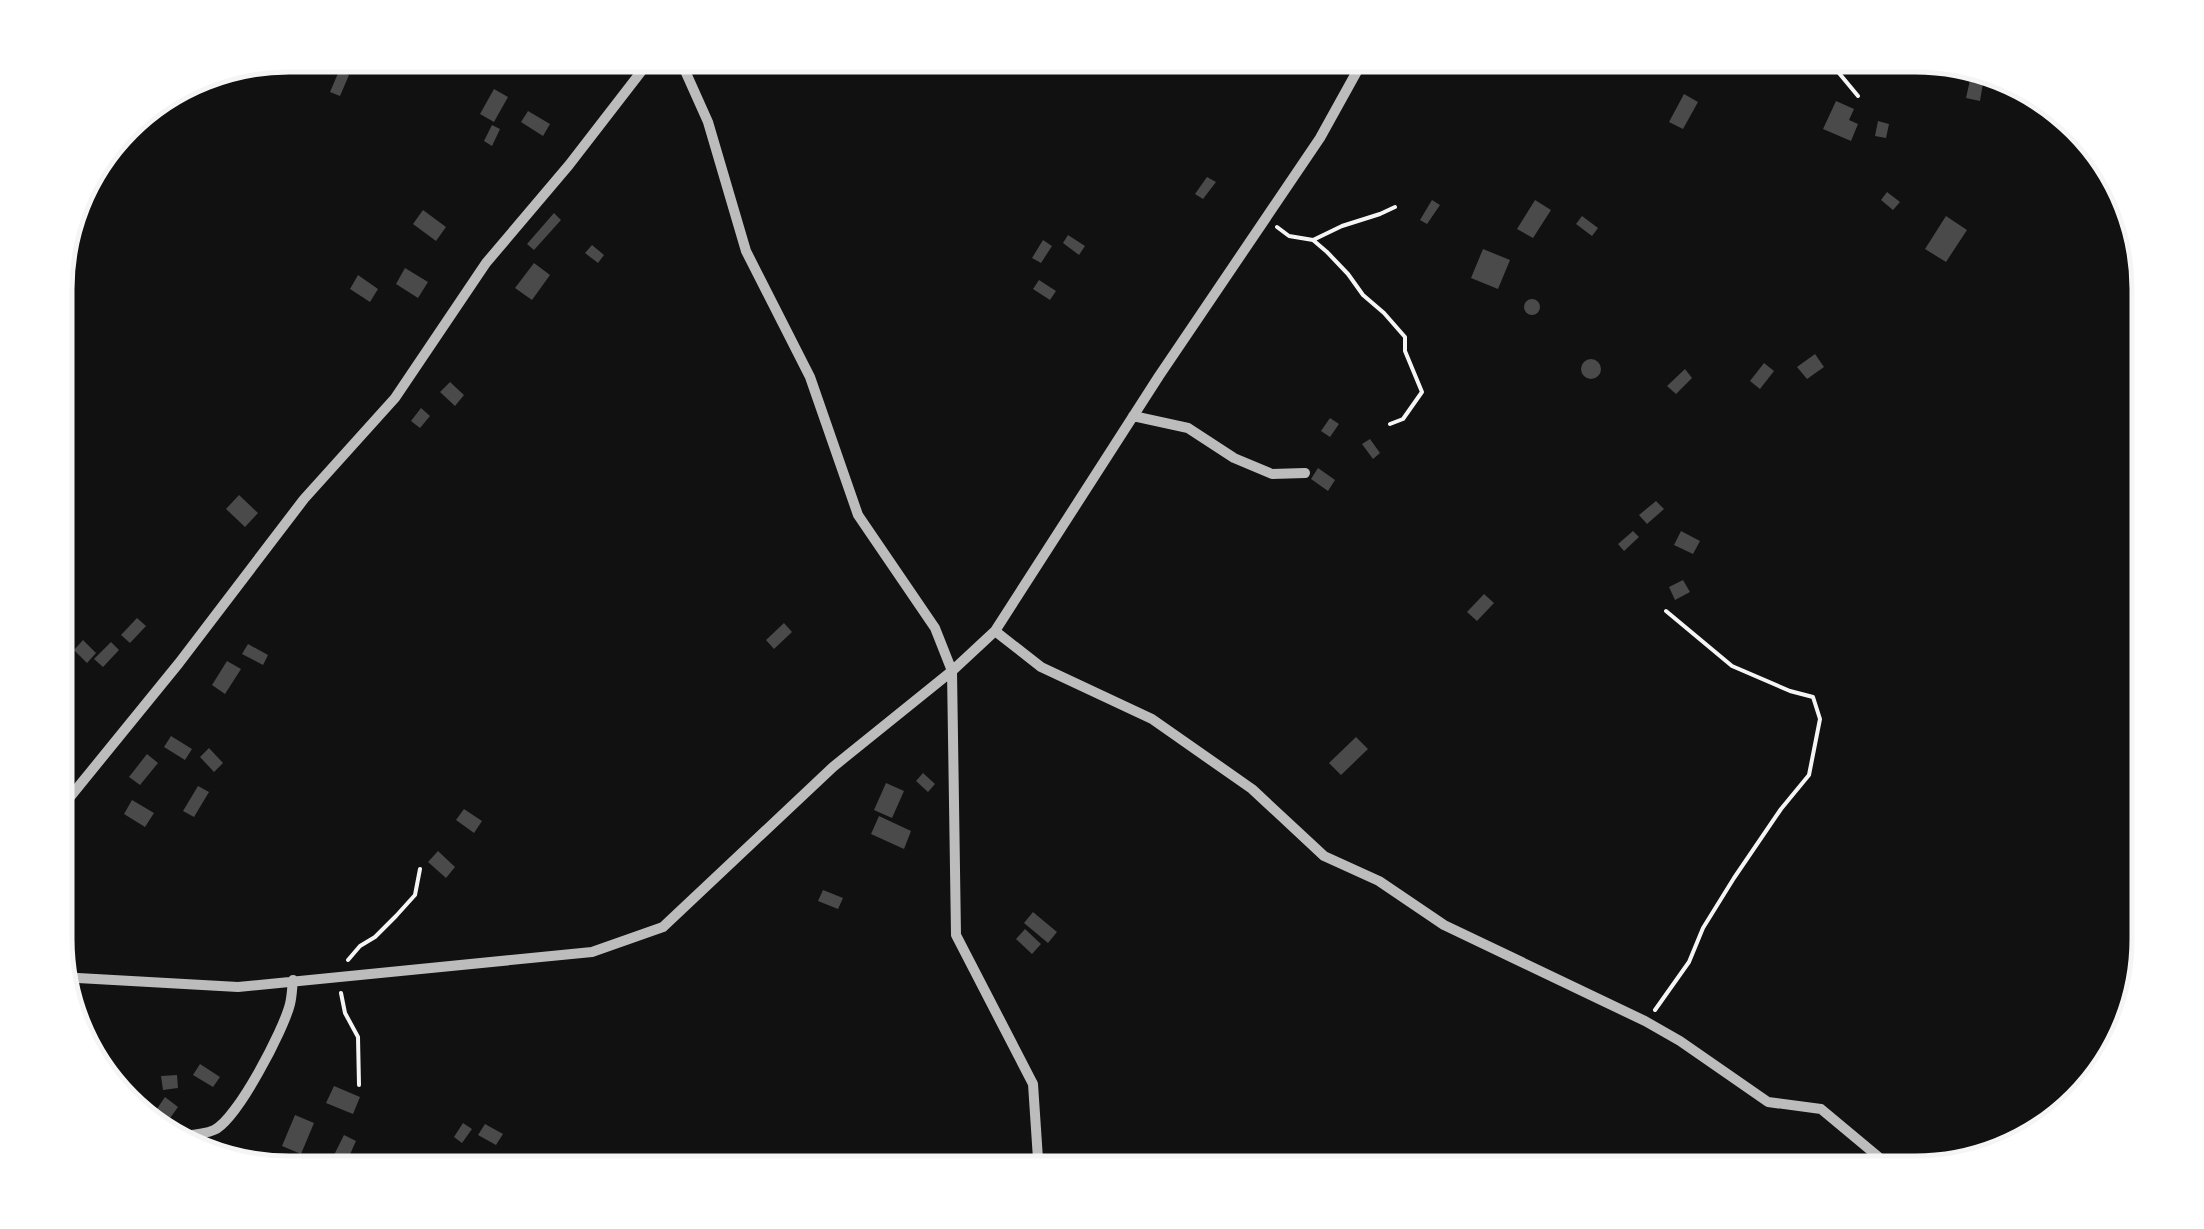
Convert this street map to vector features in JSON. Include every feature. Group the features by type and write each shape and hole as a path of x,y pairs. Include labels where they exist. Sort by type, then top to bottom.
{"street":[{"path":"72,794 304,499 395,398 486,263 641,72"},
{"path":"686,72 708,122 746,251 810,377 858,515 935,628 952,671 956,935 1033,1084 1038,1156"},
{"path":"76,979 238,987 592,952 663,927 833,767 995,631 1320,138 1357,72"},
{"path":"1134,416 1188,428 1234,458 1272,474 1306,472"},
{"path":"995,631 1041,667 1152,719 1252,789 1324,856 1379,882 1444,925 1645,1021 1768,1102 1821,1109 1877,1156"},
{"path":"193,1134 217,1130 254,1083 291,1002 293,980"}],"path":[{"path":"1838,72 1858,96"},
{"path":"1313,240 1395,207"},
{"path":"1266,218 1289,236 1313,240 1405,337 1405,350 1422,392 1403,420 1390,424"},
{"path":"1645,1021 1689,962 1695,943 1734,878 1809,775 1820,719 1813,697 1732,666 1666,611"},
{"path":"359,1085 358,1037 341,997 343,975 349,956 415,896 420,870"}],"building":[{"path":"339,72 349,75 340,96 330,92"},
{"path":"1970,80 1983,84 1980,101 1966,98"},
{"path":"494,89 508,97 494,122 480,114"},
{"path":"1684,94 1698,102 1683,129 1669,122"},
{"path":"1836,101 1854,109 1849,120 1858,124 1851,141 1823,129"},
{"path":"528,111 550,124 543,136 521,122"},
{"path":"1878,121 1889,124 1886,138 1875,136"},
{"path":"492,125 500,129 492,146 484,141"},
{"path":"1207,177 1216,182 1203,199 1195,194"},
{"path":"1887,192 1900,202 1893,210 1881,200"},
{"path":"1432,200 1440,205 1427,224 1420,220"},
{"path":"1535,200 1551,210 1533,238 1517,229"},
{"path":"423,210 446,227 436,241 413,224"},
{"path":"554,213 561,220 534,250 527,244"},
{"path":"1582,216 1598,228 1592,236 1576,224"},
{"path":"1946,216 1967,230 1946,262 1925,249"},
{"path":"1068,235 1085,246 1079,255 1063,243"},
{"path":"1043,240 1052,246 1041,263 1032,258"},
{"path":"592,245 604,255 598,263 585,253"},
{"path":"1483,249 1510,260 1498,289 1471,278"},
{"path":"534,263 550,275 532,300 515,288"},
{"path":"405,268 428,282 418,298 396,284"},
{"path":"358,275 378,289 370,302 350,289"},
{"path":"1039,280 1056,291 1050,300 1033,289"},
{"path":"1532,299 1540,307 1532,315 1524,307"},
{"path":"1815,354 1824,367 1807,379 1797,367"},
{"path":"1591,359 1601,369 1591,379 1581,369"},
{"path":"1764,363 1774,371 1760,389 1750,381"},
{"path":"1685,369 1692,378 1676,394 1667,386"},
{"path":"450,382 464,395 455,406 440,392"},
{"path":"421,408 430,416 420,428 411,421"},
{"path":"1330,418 1339,424 1330,437 1321,431"},
{"path":"1370,439 1380,453 1373,459 1362,444"},
{"path":"1318,468 1335,480 1328,491 1311,479"},
{"path":"239,495 258,513 245,527 226,509"},
{"path":"1656,501 1664,509 1647,524 1639,515"},
{"path":"1633,531 1639,537 1624,551 1618,544"},
{"path":"1681,531 1700,541 1693,554 1674,545"},
{"path":"1683,580 1690,592 1675,600 1669,587"},
{"path":"1484,594 1494,603 1477,621 1467,612"},
{"path":"137,618 146,626 130,643 121,635"},
{"path":"784,623 792,632 774,649 766,640"},
{"path":"83,640 96,653 87,663 74,650"},
{"path":"111,642 119,650 103,667 94,659"},
{"path":"248,644 268,655 263,665 242,654"},
{"path":"227,661 241,669 225,694 212,685"},
{"path":"171,736 192,749 185,760 164,747"},
{"path":"1356,737 1368,749 1341,775 1329,763"},
{"path":"209,748 223,763 214,772 200,757"},
{"path":"147,754 158,763 140,785 129,777"},
{"path":"923,773 935,784 928,792 916,781"},
{"path":"886,783 904,791 892,818 874,810"},
{"path":"198,786 209,792 194,817 183,811"},
{"path":"132,800 154,813 145,827 124,814"},
{"path":"464,809 482,821 474,833 456,820"},
{"path":"879,816 911,831 904,849 871,834"},
{"path":"438,851 455,867 446,878 428,862"},
{"path":"823,890 843,898 838,909 818,901"},
{"path":"1033,912 1057,932 1048,943 1024,923"},
{"path":"1025,929 1041,944 1032,954 1016,939"},
{"path":"200,1064 220,1077 213,1087 193,1075"},
{"path":"177,1075 178,1088 163,1090 161,1076"},
{"path":"334,1086 360,1097 353,1114 326,1103"},
{"path":"165,1097 178,1107 169,1120 156,1111"},
{"path":"295,1115 314,1123 301,1154 282,1146"},
{"path":"463,1123 472,1129 462,1143 454,1137"},
{"path":"485,1124 503,1134 496,1145 478,1135"},
{"path":"344,1135 356,1141 349,1156 334,1155"}]}
